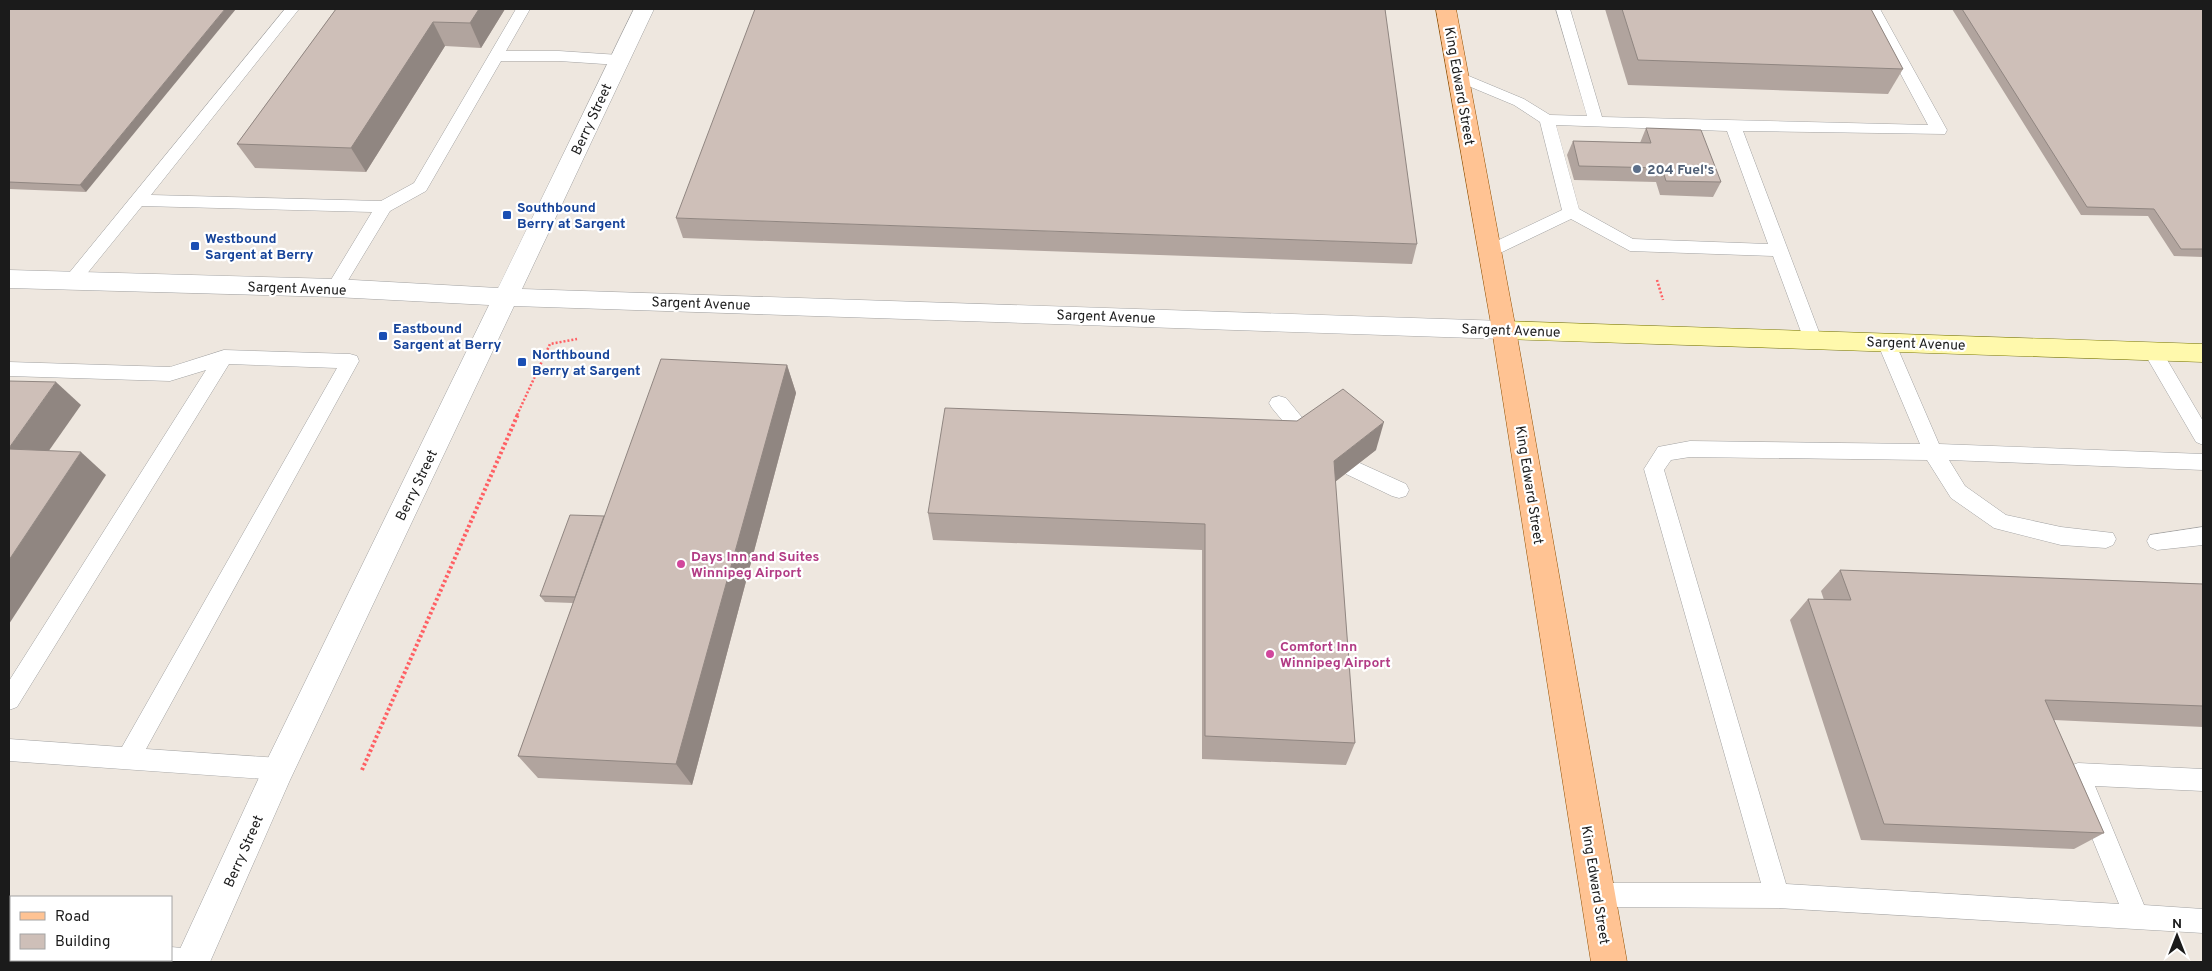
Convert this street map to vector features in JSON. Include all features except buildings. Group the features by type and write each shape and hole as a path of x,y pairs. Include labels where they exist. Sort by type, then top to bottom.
{"main road":[{"name":"King Edward Street","path":"1446,9 1504,330 1609,962"},
{"name":"Sargent Avenue","path":"1504,330 2203,353"}],"street":[{"name":"Berry Street","path":"192,962 279,770 644,9"},
{"name":"Sargent Avenue","path":"9,279 335,288 507,297 1504,330"}],"lane":[{"path":"71,282 292,9"},
{"path":"335,288 384,207 420,187 523,9"},
{"path":"1563,9 1596,122"},
{"path":"1458,77 1519,102 1547,120 1939,130 1873,9"},
{"path":"495,56 559,56 619,60"},
{"path":"1547,120 1571,212 1630,246 1780,250"},
{"path":"1733,126 1813,340"},
{"path":"136,200 384,207"},
{"path":"1490,251 1548,225 1571,212"},
{"path":"1886,342 1904,388 1934,452 1958,492 2001,522 2061,536 2106,539"},
{"path":"2152,351 2203,437"},
{"path":"9,369 170,374 224,357 350,361 128,759"},
{"path":"9,700 224,357"},
{"path":"1280,403 1308,438"},
{"path":"1777,896 1654,469 1665,453 1690,449 1934,452 2203,462"},
{"path":"1353,468 1399,490"},
{"path":"2157,541 2203,536"},
{"path":"9,750 279,770"},
{"path":"2137,918 2078,774 2203,780"},
{"path":"1598,895 1777,896 2203,921"},
{"path":"172,960 192,962"}],"path":[{"path":"1657,280 1663,300"},
{"path":"362,770 541,360 550,344 577,339"}],"place":[{"name":"204 Fuel's","path":"1637,169"},
{"name":"Southbound Berry at Sargent","path":"507,215"},
{"name":"Westbound Sargent at Berry","path":"195,246"},
{"name":"Eastbound Sargent at Berry","path":"383,336"},
{"name":"Northbound Berry at Sargent","path":"522,362"},
{"name":"Days Inn and Suites Winnipeg Airport","path":"681,564"},
{"name":"Comfort Inn Winnipeg Airport","path":"1270,654"}]}
